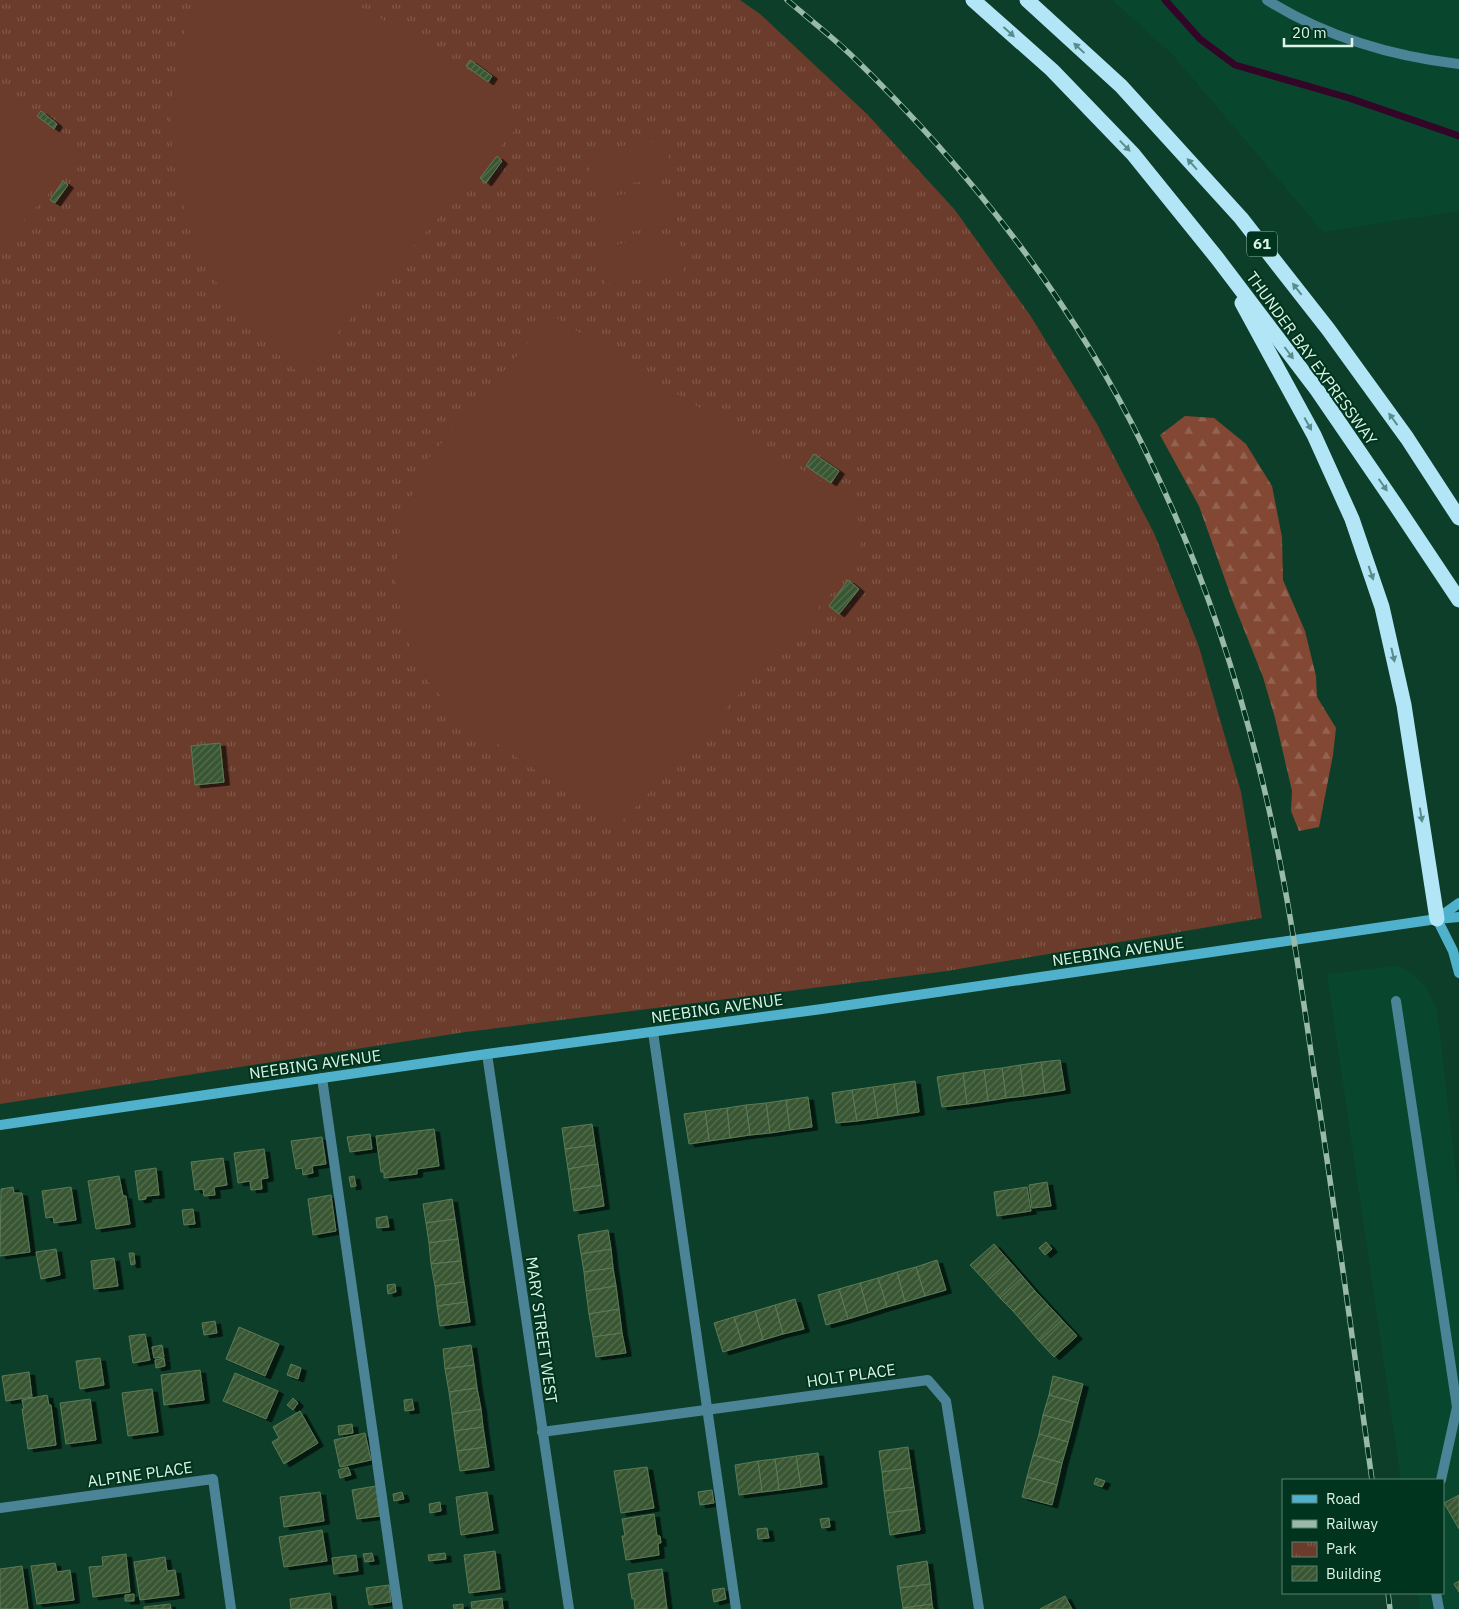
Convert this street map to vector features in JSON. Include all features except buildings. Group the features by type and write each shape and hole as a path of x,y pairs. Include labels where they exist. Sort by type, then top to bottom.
{"highway":[{"name":"THUNDER BAY EXPRESSWAY","path":"972,0 1052,70 1126,147 1217,258 1318,390 1459,600"},
{"name":"THUNDER BAY EXPRESSWAY","path":"1028,0 1121,86 1241,218 1328,329 1407,438 1459,518"},
{"path":"1217,258 1314,436 1352,519 1382,607 1404,705 1437,919"},
{"path":"1407,438 1459,505"}],"main road":[{"name":"NEEBING AVENUE","path":"1437,919 1459,903"},
{"name":"NEEBING AVENUE","path":"0,1125 487,1054 841,1006 1459,917"},
{"path":"1437,919 1452,950 1459,973"}],"street":[{"path":"1267,0 1338,36 1371,48 1437,62 1459,64"},
{"path":"1396,1000 1458,1408 1441,1479"},
{"path":"653,1032 736,1609"},
{"name":"MARY STREET WEST","path":"487,1054 569,1609"},
{"path":"322,1078 398,1609"},
{"name":"HOLT PLACE","path":"542,1432 928,1380 946,1401 979,1609"},
{"name":"ALPINE PLACE","path":"0,1508 213,1479 231,1609"},
{"path":"1436,1594 1439,1609"}],"shaded area":[{"path":"1112,0 1459,0 1459,211 1323,232 1173,55"},
{"path":"1398,966 1411,973 1426,987 1437,1011 1459,1199 1459,1609 1420,1609 1418,1594 1444,1594 1444,1479 1401,1479 1327,974"}],"green space":[{"path":"0,0 740,0 760,14 868,115 955,210 1030,315 1097,424 1154,533 1199,647 1241,792 1262,918 947,971 466,1032 0,1104"},
{"path":"196,0 349,0 506,92 514,131 301,375 250,328 211,275 192,235 179,191 172,153 171,115 177,55"},
{"path":"0,95 73,139 77,162 0,247"},
{"path":"666,140 672,177 592,189 586,151"},
{"path":"672,187 677,225 598,236 592,199"},
{"path":"679,235 684,273 605,284 599,247"},
{"path":"552,315 639,371 838,492 852,506 860,524 862,539 852,571 618,826 462,720 425,678 404,633 395,576 401,520 427,460"},
{"path":"1185,416 1214,418 1246,444 1272,486 1282,537 1283,580 1305,631 1316,676 1317,697 1336,728 1333,755 1319,827 1299,831 1291,811 1292,791 1275,718 1263,677 1233,602 1199,506 1160,435"}],"waterway":[{"path":"1165,0 1200,39 1235,65 1349,98 1459,136"}],"railway":[{"path":"787,0 842,47 893,97 976,190 1014,238 1085,340 1116,394 1144,448 1183,534 1216,623 1245,713 1275,838 1304,1006 1337,1225 1372,1479"},
{"path":"1388,1594 1390,1609"}]}
